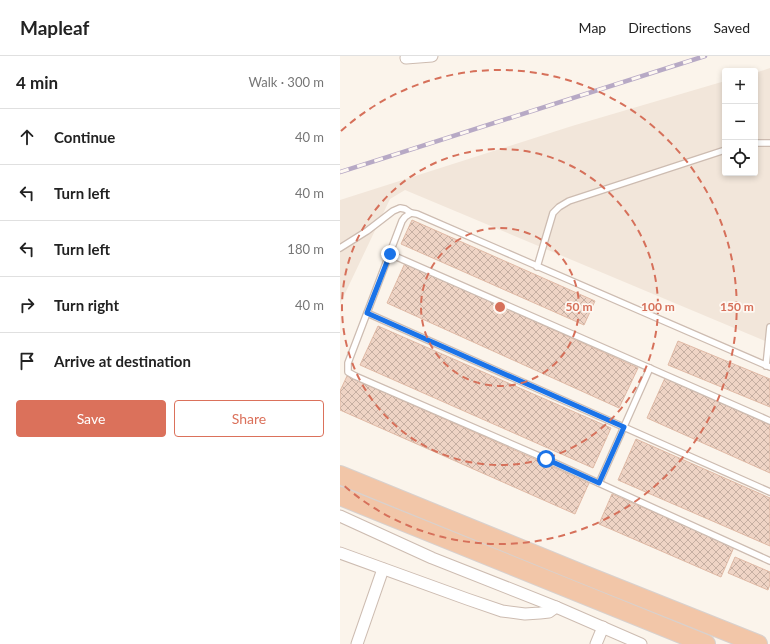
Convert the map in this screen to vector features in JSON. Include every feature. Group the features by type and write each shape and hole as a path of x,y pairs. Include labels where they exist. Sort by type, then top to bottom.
{"highway":[{"path":"340,475 758,644"},
{"path":"340,496 706,644"}],"street":[{"path":"406,58 432,56"},
{"path":"340,516 432,558 556,607 642,644"},
{"path":"340,553 502,611 525,614 540,613 549,612 556,607"},
{"path":"357,644 383,569"},
{"path":"596,644 603,627"}],"lane":[{"path":"758,143 770,143"},
{"path":"537,267 553,213 559,207 569,201 722,151"},
{"path":"340,248 400,208 417,214 768,367 770,327"},
{"path":"411,213 402,221 348,363 348,372 599,483 770,561"},
{"path":"390,254 770,421"},
{"path":"367,313 770,492"},
{"path":"599,483 650,368"}],"shaded area":[{"path":"770,68 770,343 405,190 390,199 340,304 340,200 572,126 722,82 722,176 758,176 758,72"}],"building":[{"path":"412,220 595,301 584,325 401,244"},
{"path":"405,263 638,368 619,408 387,303"},
{"path":"378,326 611,428 593,468 360,365"},
{"path":"678,341 770,379 770,407 668,365"},
{"path":"347,376 589,483 575,514 340,410 340,391"},
{"path":"665,378 770,425 770,473 647,418"},
{"path":"636,439 770,498 770,546 618,480"},
{"path":"612,494 734,547 721,577 599,524"},
{"path":"735,557 770,572 770,584 768,590 728,573"}],"railway":[{"path":"340,172 705,56"}],"route":[{"path":"390,254 367,313 624,427 599,483 546,459"}]}
